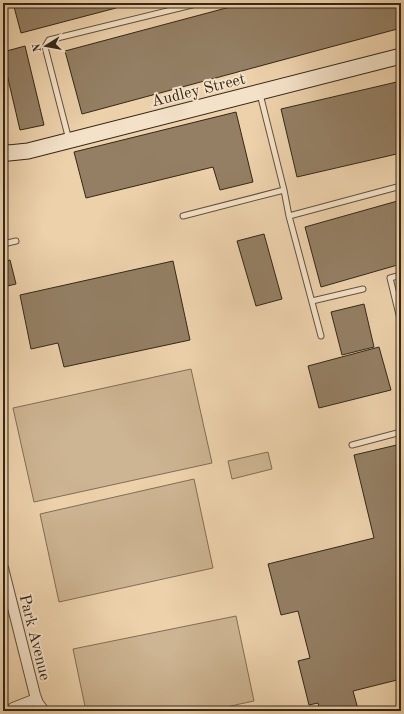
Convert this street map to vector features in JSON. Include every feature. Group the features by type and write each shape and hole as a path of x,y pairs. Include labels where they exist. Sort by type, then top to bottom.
{"street":[{"name":"Audley Street","path":"3,152 9,153 28,151 401,56"},
{"name":"Park Avenue","path":"3,568 34,695 44,711"},
{"path":"10,711 13,708 36,699"}],"lane":[{"path":"69,140 45,47 49,40 200,3"},
{"path":"259,92 284,190 289,216 321,336"},
{"path":"289,216 401,186"},
{"path":"183,216 284,190"},
{"path":"3,244 16,241"},
{"path":"401,275 390,278 401,323"},
{"path":"312,301 363,289"},
{"path":"352,445 401,432"}],"shaded area":[{"path":"191,369 212,463 34,502 13,408"},
{"path":"268,452 272,469 232,479 228,461"},
{"path":"194,479 213,568 59,602 40,514"},
{"path":"236,616 254,701 207,711 86,711 73,649"}],"building":[{"path":"13,3 115,3 116,8 21,33"},
{"path":"245,3 401,3 401,28 82,114 65,51"},
{"path":"25,46 44,125 20,130 3,52"},
{"path":"401,81 401,153 297,177 281,109"},
{"path":"236,112 253,182 220,190 213,167 86,198 74,152"},
{"path":"401,200 401,264 321,287 305,227"},
{"path":"264,234 282,299 256,306 237,241"},
{"path":"10,260 16,284 3,287 3,262"},
{"path":"173,261 190,340 64,367 58,343 31,349 20,295"},
{"path":"364,304 374,347 342,355 331,312"},
{"path":"379,347 391,390 319,408 308,366"},
{"path":"401,444 401,693 397,680 353,691 358,709 350,711 320,711 318,703 309,705 298,661 310,658 298,611 281,615 268,564 374,538 354,455"}]}
